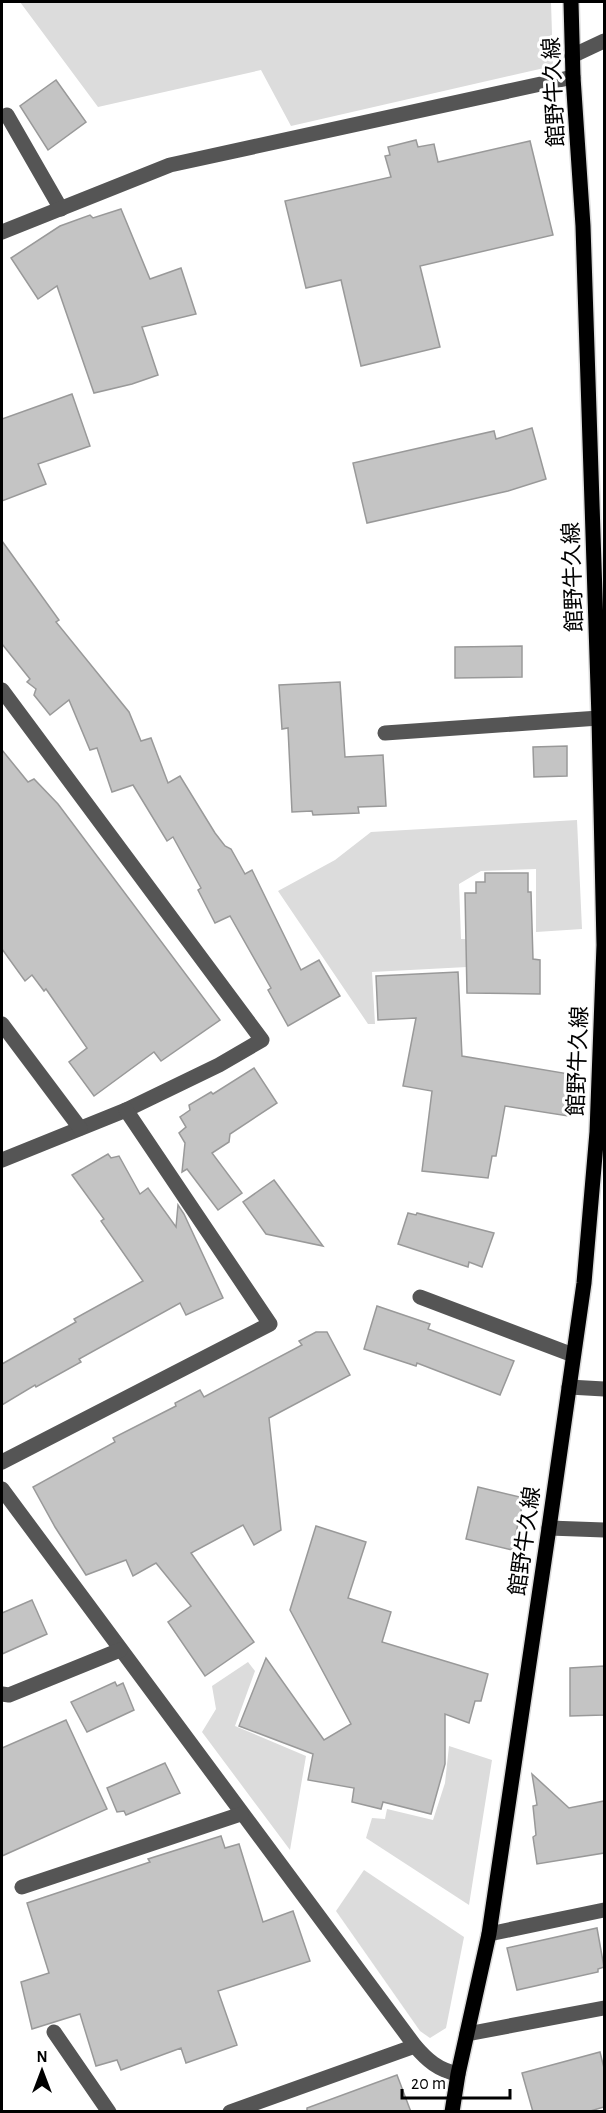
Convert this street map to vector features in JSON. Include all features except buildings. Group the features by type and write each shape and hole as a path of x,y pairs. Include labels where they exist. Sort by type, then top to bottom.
{"main road":[{"name":"館野牛久線","path":"452,2112 466,2034 489,1934 584,1283 597,1132 604,945 599,718 583,226 573,77 571,2"}],"street":[{"path":"572,56 604,41"},
{"path":"2,232 170,165 573,77"},
{"path":"7,115 61,209"},
{"path":"2,690 262,1040 219,1065 126,1110 2,1160"},
{"path":"385,733 599,718"},
{"path":"2,1024 80,1128"},
{"path":"2,1462 270,1324 126,1110"},
{"path":"420,1297 573,1355"},
{"path":"569,1387 604,1389"},
{"path":"2,1489 415,2046 428,2061 440,2069 458,2074"},
{"path":"549,1528 604,1530"},
{"path":"2,1694 9,1695 120,1650"},
{"path":"22,1887 241,1814"},
{"path":"489,1934 604,1910"},
{"path":"466,2034 604,2008"},
{"path":"54,2032 109,2112"},
{"path":"230,2112 415,2046"}],"shaded area":[{"path":"20,2 551,2 553,66 291,126 261,70 98,107"},
{"path":"577,820 582,929 536,932 536,869 481,871 459,884 461,939 509,940 467,967 372,972 375,1024 368,1024 278,891 335,860 371,832"},
{"path":"248,1662 255,1671 235,1726 306,1756 290,1850 202,1732 216,1709 212,1686"},
{"path":"449,1746 492,1760 469,1905 366,1838 372,1818 385,1819 387,1809 433,1820 445,1783"},
{"path":"364,1870 464,1937 446,2028 430,2038 420,2031 336,1911"}]}
